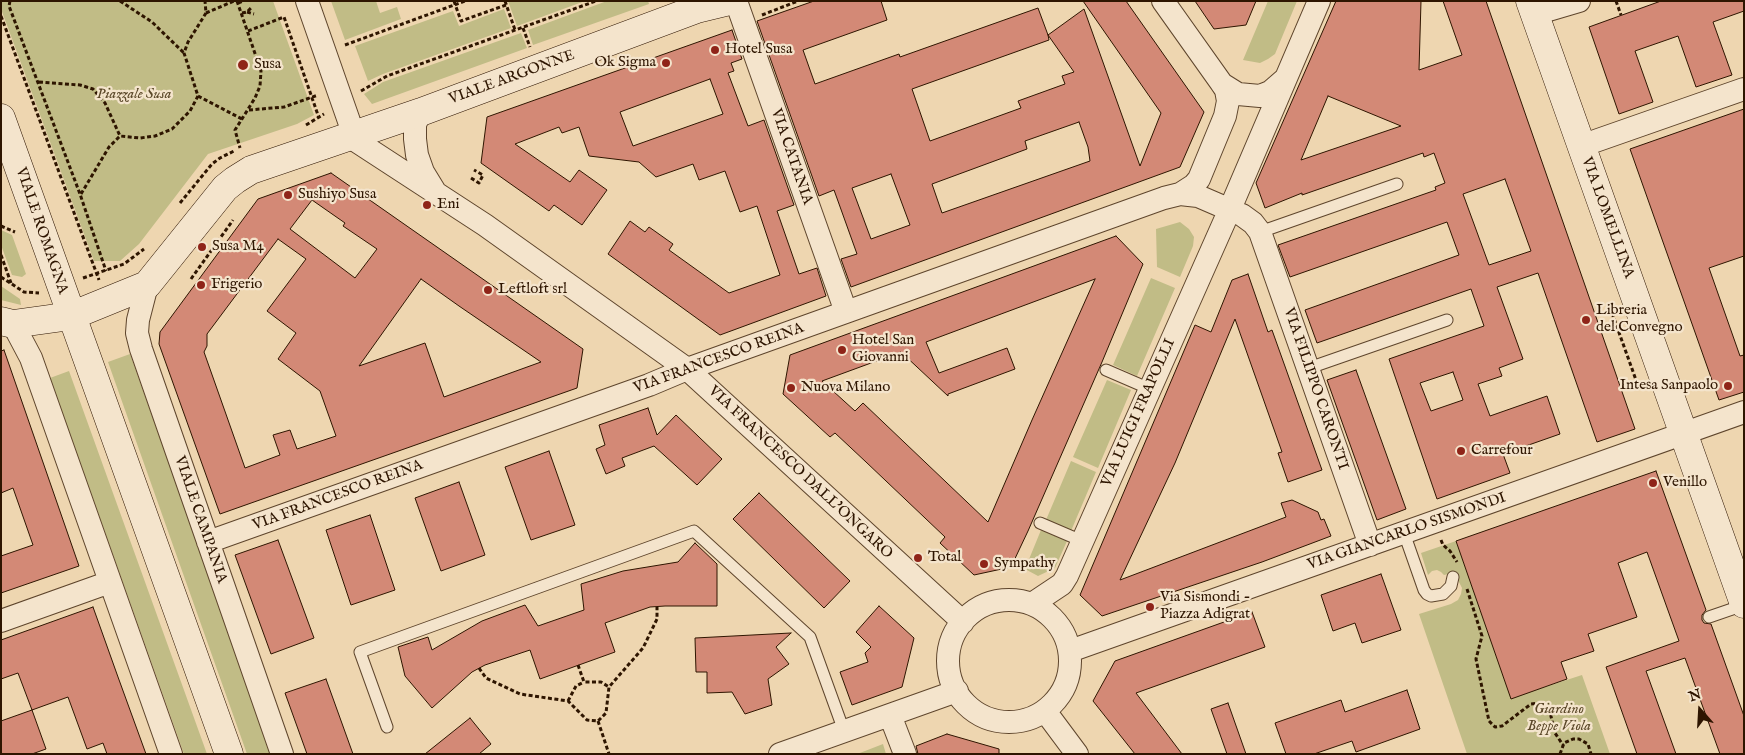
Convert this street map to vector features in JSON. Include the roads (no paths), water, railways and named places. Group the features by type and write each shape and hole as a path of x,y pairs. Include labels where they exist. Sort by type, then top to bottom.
{"street":[{"path":"171,754 31,358 7,323 71,316 148,285 225,188 234,180 251,170 350,137 350,124 307,1"},
{"name":"VIALE ARGONNE","path":"350,137 670,19 730,1"},
{"name":"VIA CATANIA","path":"736,1 846,312"},
{"path":"1163,1 1226,90 1228,101 1225,116 1199,179 1194,185 1180,194"},
{"name":"VIA LUIGI FRAPOLLI","path":"1032,604 1062,584 1067,576 1230,209 1319,1"},
{"path":"1532,8 1578,1"},
{"name":"VIA LOMELLINA","path":"1532,8 1744,604"},
{"path":"1222,84 1238,94 1260,96 1270,92 1286,79"},
{"path":"1581,146 1744,89"},
{"name":"VIA FRANCESCO DALL'ONGARO","path":"421,112 415,124 417,155 423,172 435,191"},
{"name":"VIALE ROMAGNA","path":"1,118 71,316"},
{"name":"VIA FRANCESCO DALL'ONGARO","path":"350,137 485,225 687,370 963,622"},
{"name":"VIA FRANCESCO REINA","path":"208,542 649,386 687,370 1164,198 1180,194 1198,196 1230,209"},
{"path":"1230,209 1253,223 1260,232"},
{"name":"VIA FILIPPO CARONTI","path":"1260,232 1370,545"},
{"name":"VIALE CAMPANIA","path":"148,285 138,320 137,333 141,349 282,754"},
{"path":"71,316 228,754"},
{"name":"VIA GIANCARLO SISMONDI","path":"1070,651 1744,412"},
{"path":"1,621 110,582"},
{"path":"1000,601 1032,604 1046,613 1063,632 1070,651 1070,670 1064,689 1058,699 1033,718 1003,722 992,720 973,710 965,703 957,691 950,674 949,652 956,631 979,608 1000,601"},
{"path":"780,754 957,691"},
{"path":"1044,711 1077,754"},
{"path":"890,715 905,754"}],"lane":[{"path":"1260,232 1397,184"},
{"path":"1309,368 1447,320"},
{"path":"1106,370 1150,389"},
{"path":"1040,523 1082,541"},
{"path":"387,727 360,652 694,531 810,637 844,731"},
{"path":"1404,533 1427,594 1437,596 1448,591 1457,573"},
{"path":"1708,618 1744,604"}],"place":[{"name":"Hotel Susa","path":"715,50"},
{"name":"Ok Sigma","path":"666,63"},
{"name":"Susa","path":"243,65"},
{"name":"Sushiyo Susa","path":"288,195"},
{"name":"Eni","path":"427,205"},
{"name":"Susa M4","path":"202,247"},
{"name":"Frigerio","path":"201,285"},
{"name":"Leftloft srl","path":"488,290"},
{"name":"Libreria del Convegno","path":"1586,320"},
{"name":"Hotel San Giovanni","path":"842,350"},
{"name":"Intesa Sanpaolo","path":"1728,386"},
{"name":"Nuova Milano","path":"791,388"},
{"name":"Carrefour","path":"1461,451"},
{"name":"Venillo","path":"1653,483"},
{"name":"Total","path":"918,558"},
{"name":"Sympathy","path":"984,564"},
{"name":"Via Sismondi - Piazza Adigrat","path":"1150,607"}],"park label":[{"name":"Piazzale Susa","path":"134,95"},
{"name":"Giardino Beppe Viola","path":"1559,718"}]}
